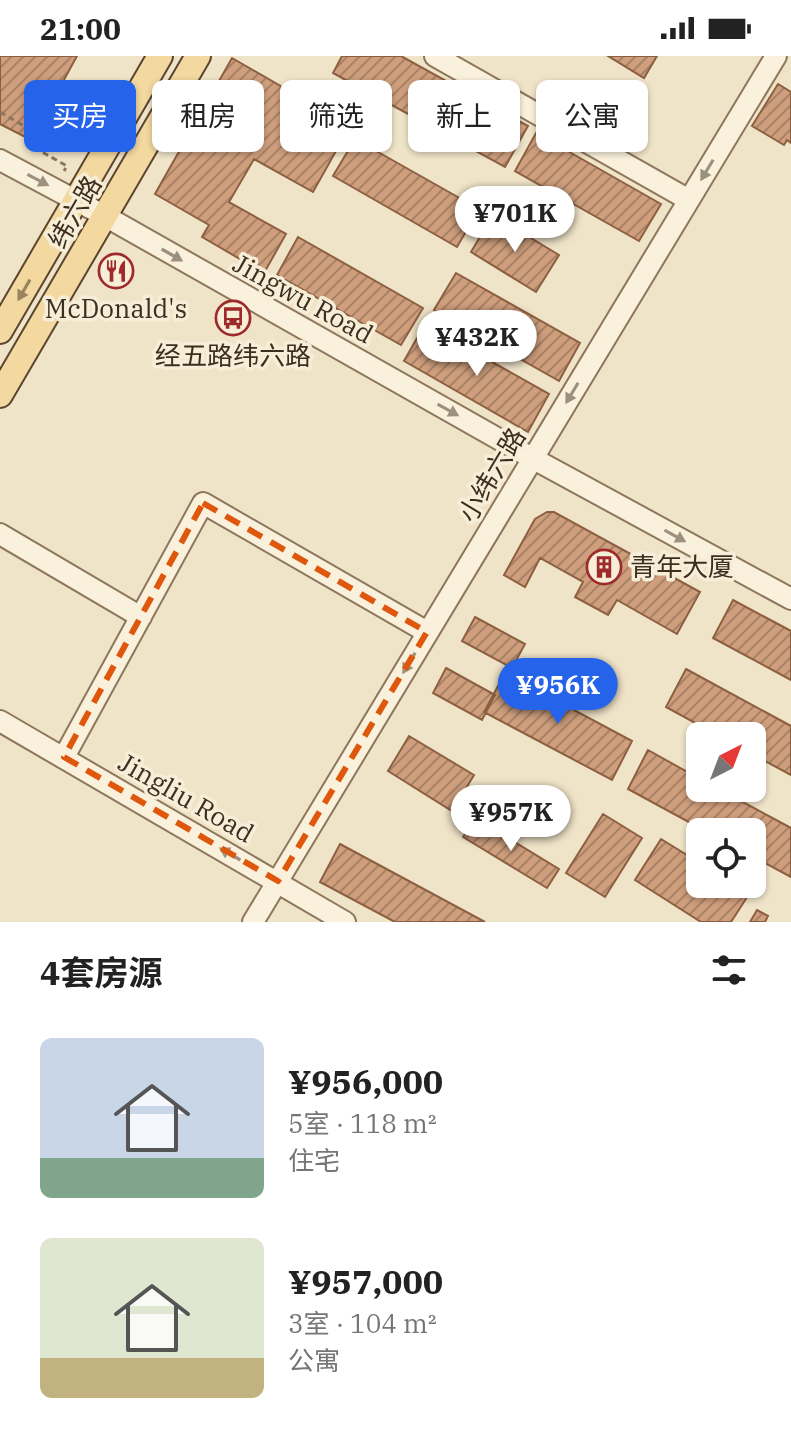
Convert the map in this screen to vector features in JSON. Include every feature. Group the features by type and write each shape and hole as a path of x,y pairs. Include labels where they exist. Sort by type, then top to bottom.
{"main road":[{"name":"纬六路","path":"0,331 160,56"},
{"name":"纬六路","path":"0,395 198,56"}],"street":[{"path":"435,56 689,200"},
{"name":"小纬六路","path":"253,922 776,56"},
{"name":"Jingwu Road","path":"0,160 791,599"},
{"path":"64,757 203,503 427,632"},
{"path":"0,534 141,617"},
{"name":"Jingliu Road","path":"0,721 345,922"}],"path":[{"path":"0,112 24,126"}],"highlighted area":[{"path":"203,503 427,632 278,881 64,757"}],"building":[{"path":"0,56 77,56 64,80 24,80 24,136 0,124"},
{"path":"342,56 401,56 445,80 408,80 408,114 392,105 392,80 346,80 333,73"},
{"path":"608,56 657,56 644,78"},
{"path":"232,58 280,86 280,152 335,152 313,192 254,159 229,202 286,234 264,273 202,237 209,225 155,194 179,152 264,152 264,80 220,80"},
{"path":"778,84 791,92 791,143 787,140 784,145 752,126"},
{"path":"520,122 528,126 520,140"},
{"path":"536,133 536,152 569,152 661,204 639,241 515,171"},
{"path":"347,152 378,152 479,209 457,247 333,176"},
{"path":"478,152 513,152 505,167"},
{"path":"493,215 559,255 536,292 471,252"},
{"path":"298,237 423,308 401,345 277,275"},
{"path":"456,273 580,343 559,381 434,310"},
{"path":"425,324 549,394 528,432 404,361"},
{"name":"青年大厦","path":"547,512 554,512 700,592 677,634 617,600 608,615 575,597 583,582 540,558 525,587 504,575 535,519"},
{"path":"733,600 791,631 791,680 713,638"},
{"path":"475,617 525,644 512,668 462,641"},
{"path":"446,668 495,695 482,720 433,693"},
{"path":"686,669 791,726 791,775 766,762 766,722 693,722 666,707"},
{"path":"505,673 632,741 612,780 484,712"},
{"path":"409,736 474,775 452,811 388,771"},
{"path":"648,750 686,771 686,802 743,802 791,828 791,877 766,864 766,818 686,818 686,821 628,789"},
{"path":"603,814 642,838 605,897 566,873"},
{"path":"475,818 559,869 547,888 463,837"},
{"path":"661,839 686,854 686,898 746,898 731,922 701,922 635,880"},
{"path":"340,844 485,922 395,922 320,882"},
{"path":"757,910 768,916 765,922 750,922"}],"place":[{"name":"McDonald's","path":"116,271"},
{"name":"经五路纬六路","path":"233,318"},
{"name":"青年大厦","path":"604,567"}]}
